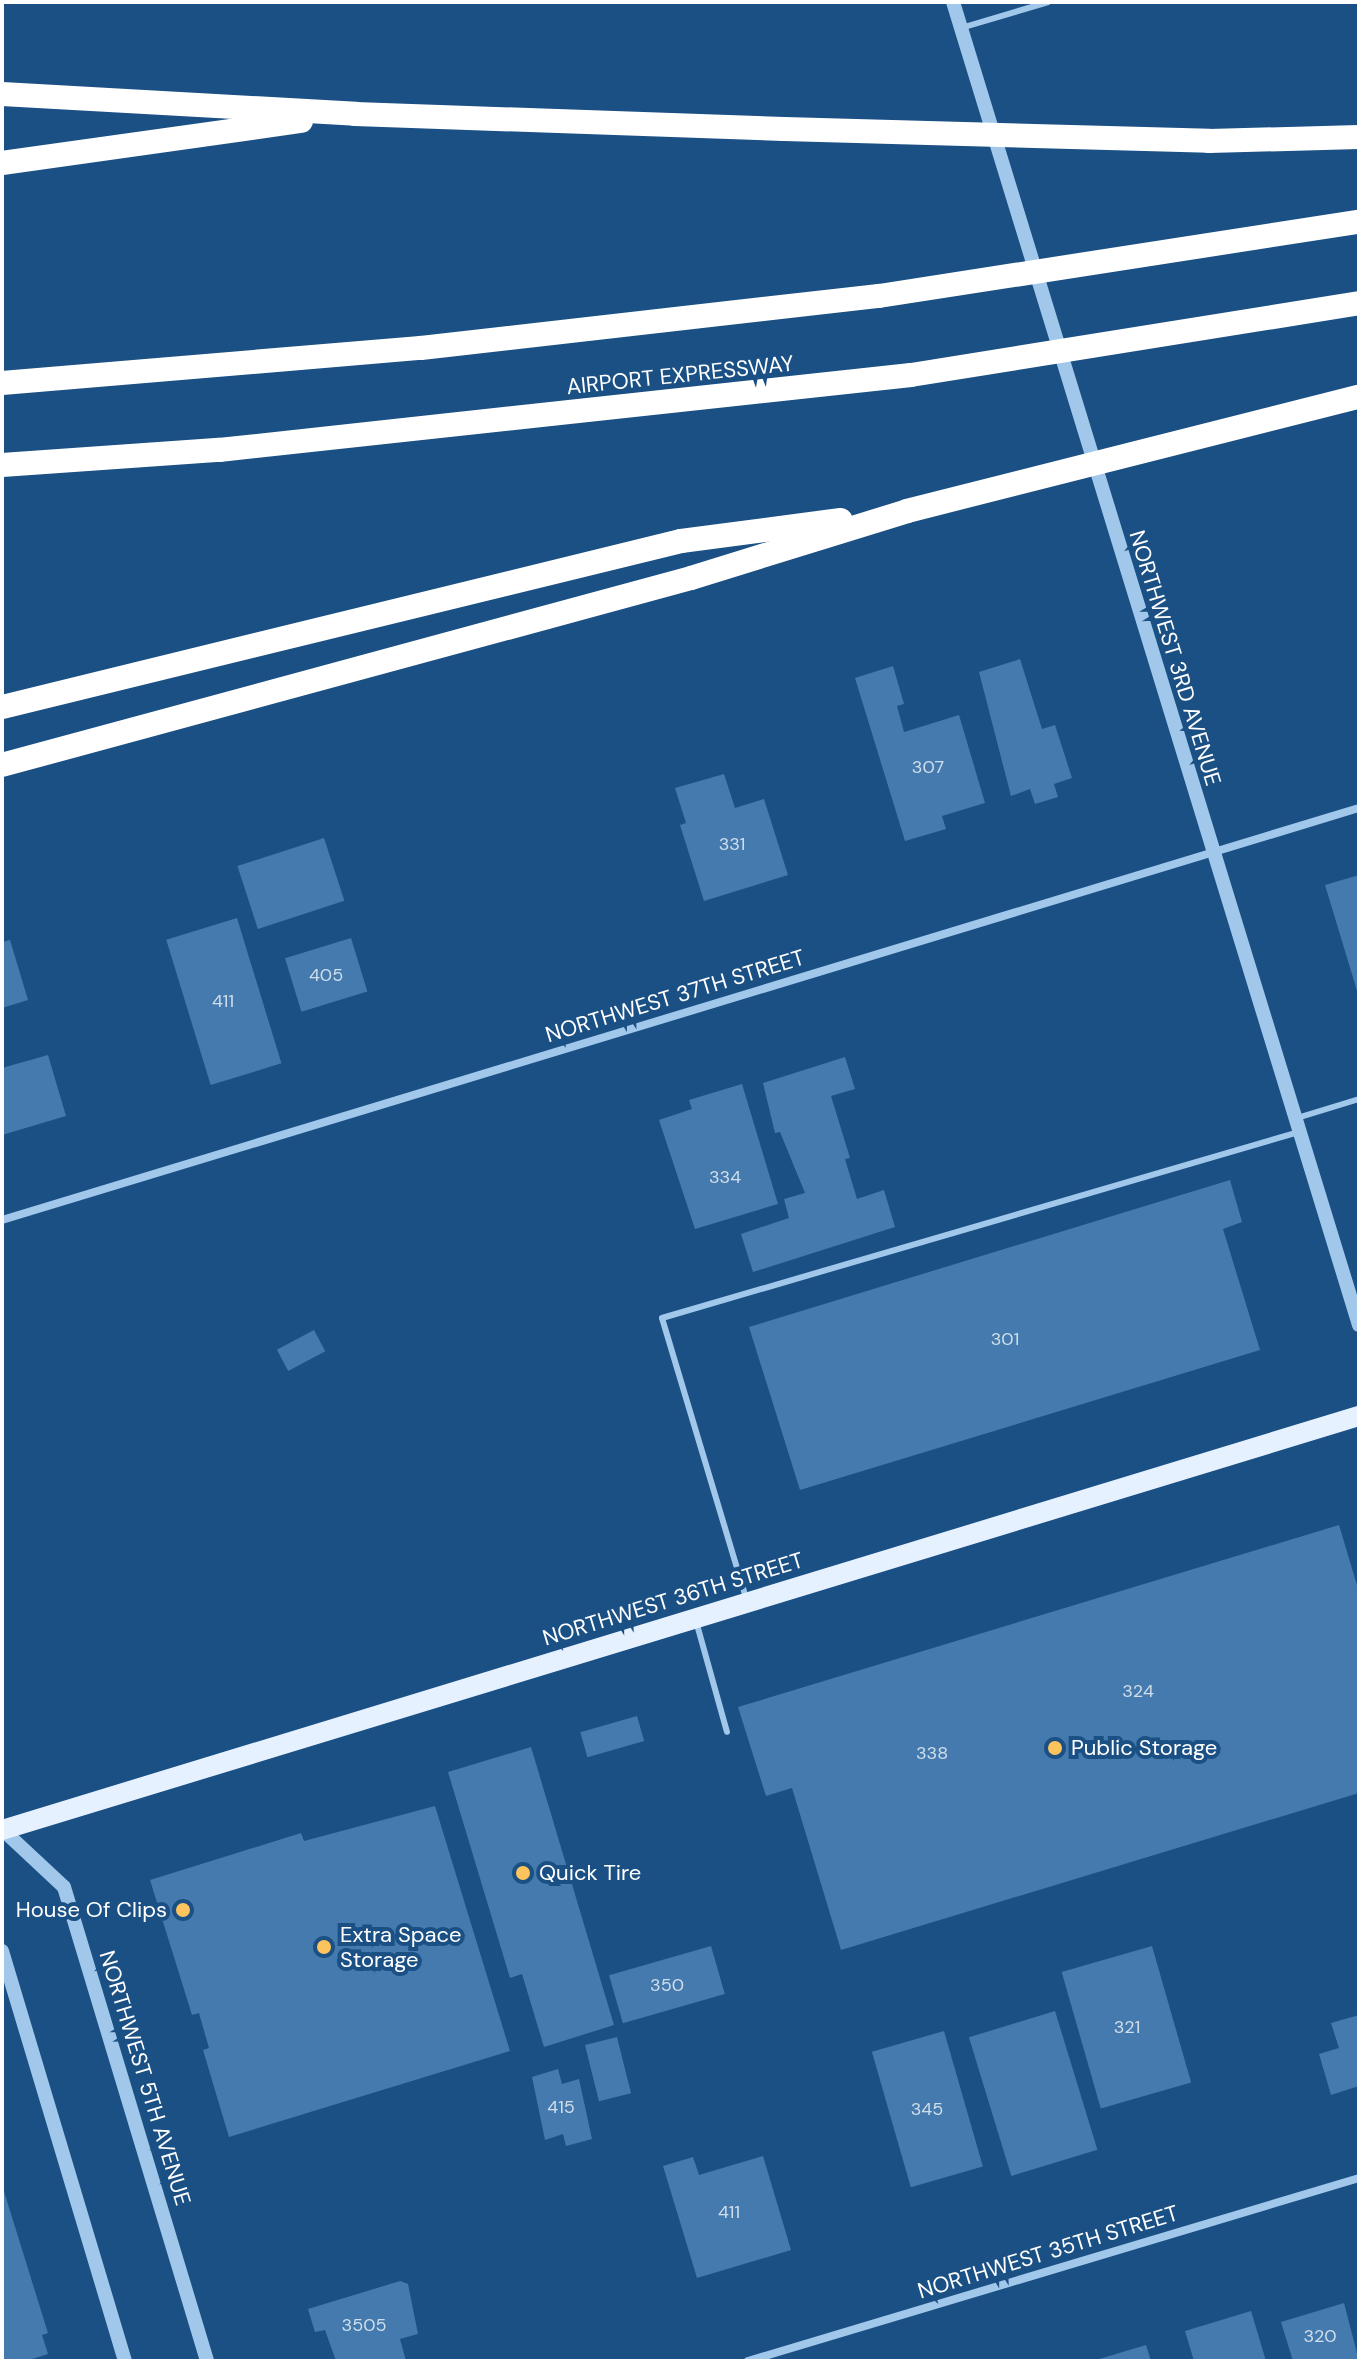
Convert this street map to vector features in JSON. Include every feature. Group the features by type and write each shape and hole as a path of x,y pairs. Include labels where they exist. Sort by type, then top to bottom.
{"highway":[{"path":"2,94 355,114 784,129 1209,141 1359,137"},
{"path":"2,163 355,114"},
{"path":"2,383 421,348 879,296 1359,222"},
{"name":"AIRPORT EXPRESSWAY","path":"2,465 219,450 911,375 1359,303"},
{"path":"2,765 691,578 907,511 1359,397"},
{"path":"2,707 681,541 907,511"}],"main road":[{"name":"NORTHWEST 36TH STREET","path":"2,1830 1359,1416"}],"street":[{"name":"NORTHWEST 3RD AVENUE","path":"953,2 1211,853 1359,1325"},
{"name":"NORTHWEST 37TH STREET","path":"2,1220 1359,808"},
{"name":"NORTHWEST 5TH AVENUE","path":"2,1830 64,1887 207,2361"},
{"path":"2,1951 125,2361"},
{"name":"NORTHWEST 35TH STREET","path":"748,2361 1359,2178"}],"lane":[{"path":"961,28 1048,2"},
{"path":"747,1602 662,1318 1297,1126 1359,1099"},
{"path":"695,1617 727,1732"}],"building":[{"path":"1020,659 1042,729 1055,725 1072,778 1054,784 1058,797 1035,804 1030,789 1011,796 979,672"},
{"path":"893,666 904,704 897,706 904,732 959,715 985,803 942,816 946,829 905,841 855,678"},
{"path":"724,774 735,808 764,799 788,875 704,901 680,825 686,823 675,788"},
{"path":"324,838 344,901 258,929 237,866"},
{"path":"1359,875 1359,994 1358,994 1325,885"},
{"path":"237,918 281,1063 211,1085 166,940"},
{"path":"351,938 367,992 301,1012 285,958"},
{"path":"10,940 28,1000 2,1008 2,942"},
{"path":"48,1055 66,1116 2,1135 2,1068"},
{"path":"845,1057 855,1089 831,1096 850,1158 845,1159 857,1199 884,1190 895,1227 753,1272 741,1234 789,1218 784,1199 805,1193 780,1132 775,1133 763,1083"},
{"path":"742,1084 778,1204 695,1229 659,1120 692,1109 689,1100"},
{"path":"1230,1180 1242,1222 1223,1229 1260,1350 800,1490 749,1327"},
{"path":"314,1330 325,1351 288,1371 277,1350"},
{"name":"Public Storage","path":"1339,1525 1359,1592 1359,1793 841,1950 792,1788 766,1796 738,1707"},
{"path":"637,1716 644,1741 587,1757 580,1732"},
{"name":"Quick Tire","path":"531,1747 614,2025 544,2047 522,1974 510,1978 448,1772"},
{"name":"Extra Space Storage","path":"435,1806 510,2051 229,2137 203,2050 209,2048 199,2013 192,2015 150,1880 301,1833 304,1841"},
{"path":"711,1946 725,1994 623,2023 609,1975"},
{"path":"1152,1946 1191,2082 1101,2108 1062,1972"},
{"path":"1055,2011 1097,2150 1011,2176 969,2037"},
{"path":"1359,2015 1359,2086 1331,2095 1319,2054 1339,2048 1331,2023"},
{"path":"944,2031 983,2167 911,2187 872,2052"},
{"path":"617,2037 631,2093 599,2101 585,2045"},
{"path":"558,2069 562,2084 579,2079 592,2139 566,2146 563,2134 545,2140 532,2077"},
{"path":"763,2156 791,2250 697,2278 663,2166 693,2157 699,2175"},
{"path":"2,2185 48,2333 42,2335 48,2354 26,2361 2,2361"},
{"path":"400,2281 408,2284 418,2334 400,2339 406,2361 336,2361 325,2330 315,2332 308,2309"},
{"path":"1344,2303 1359,2361 1293,2361 1281,2322"},
{"path":"1251,2311 1266,2361 1194,2361 1185,2331"},
{"path":"1146,2345 1151,2361 1096,2361 1096,2360"}],"place":[{"name":"Public Storage","path":"1055,1748"},
{"name":"Quick Tire","path":"523,1873"},
{"name":"House Of Clips","path":"183,1910"},
{"name":"Extra Space Storage","path":"324,1947"}]}
